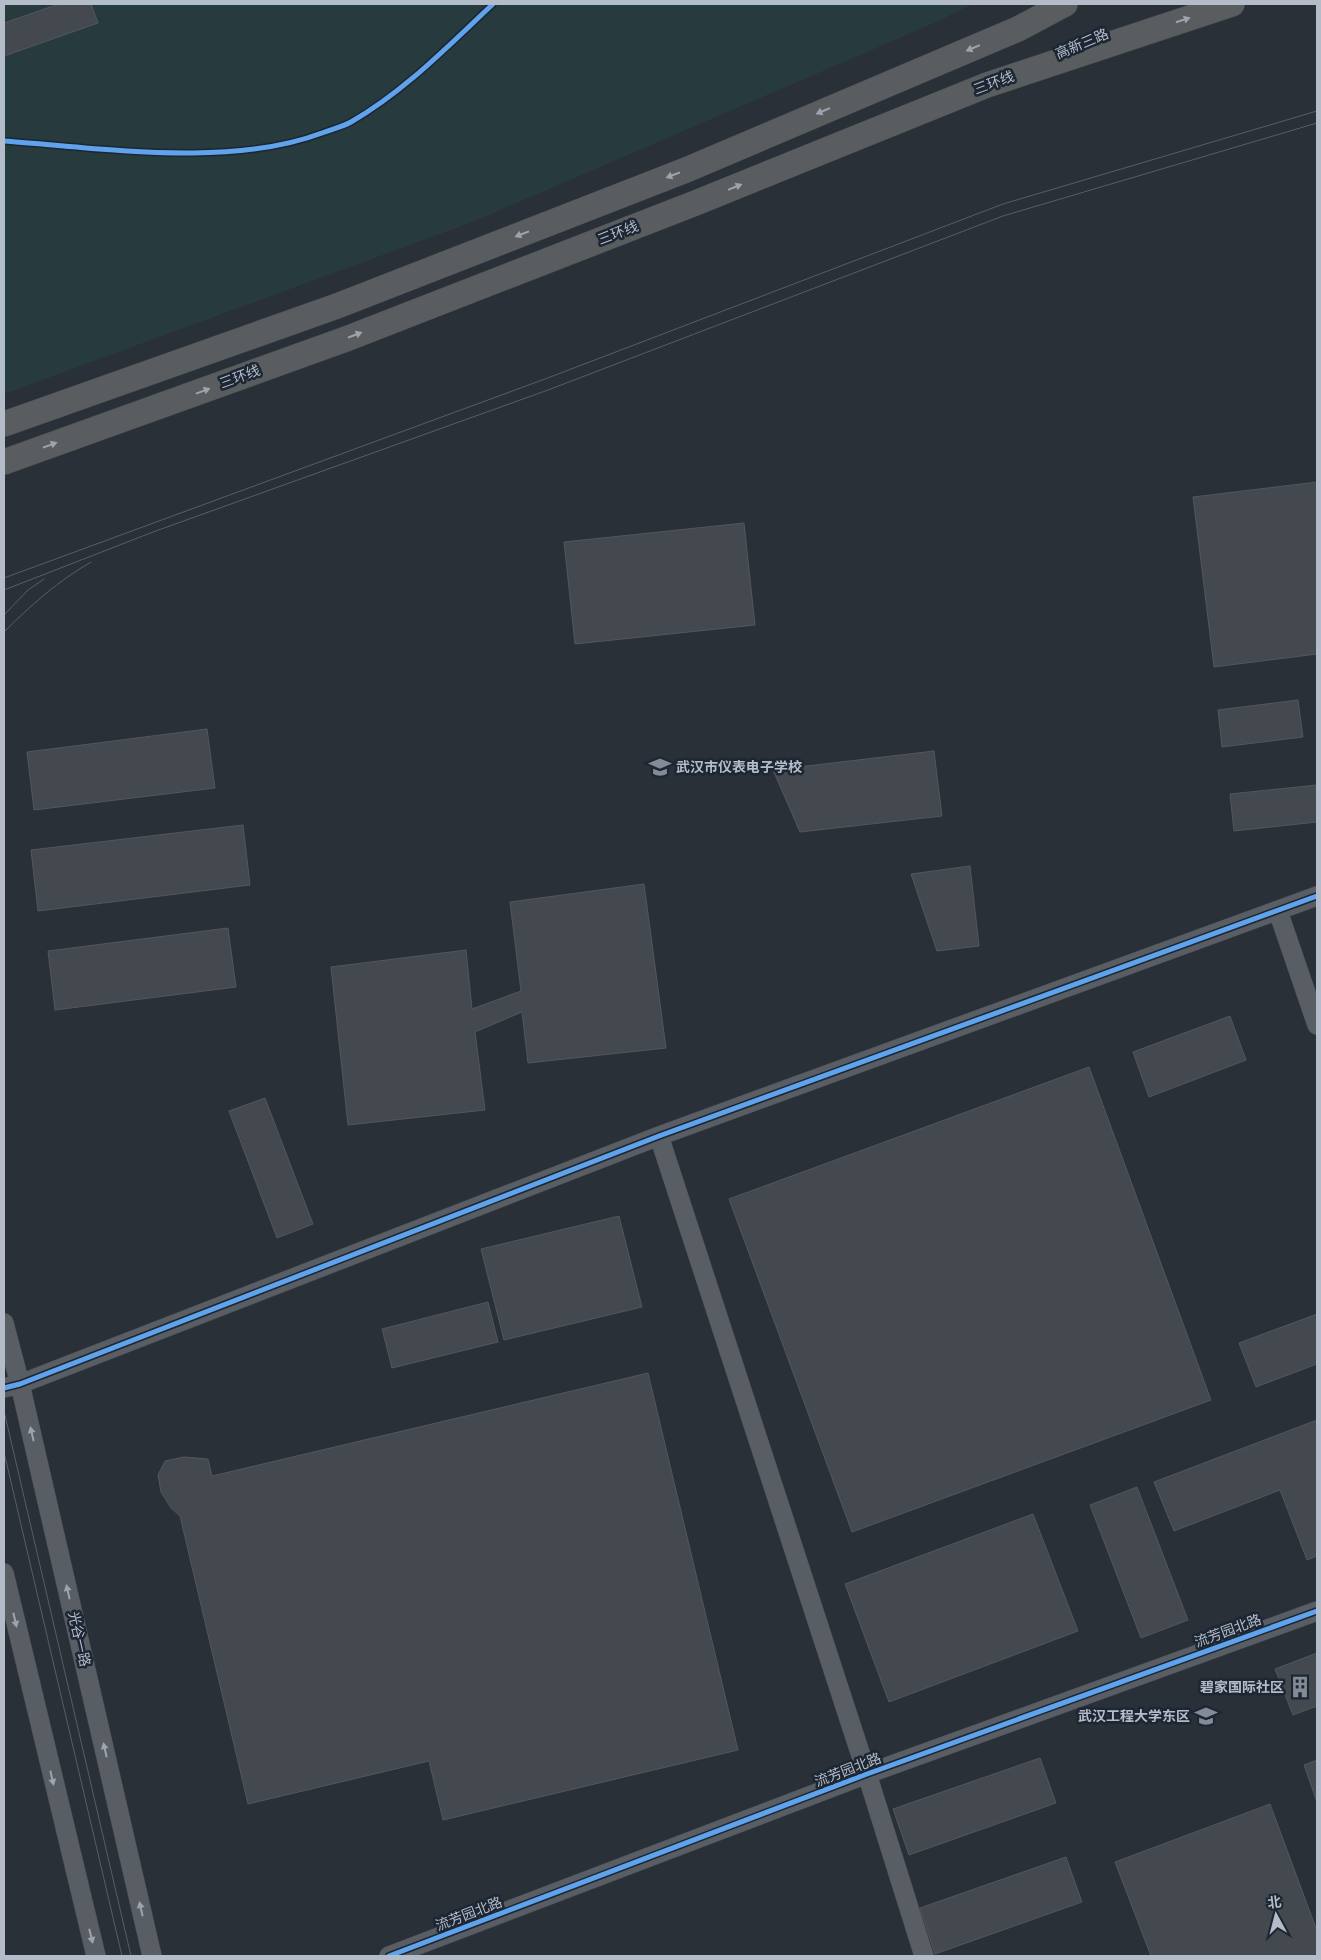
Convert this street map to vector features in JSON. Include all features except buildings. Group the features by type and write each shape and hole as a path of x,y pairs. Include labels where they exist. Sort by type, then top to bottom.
{"highway":[{"path":"1018,29 1065,4"},
{"path":"4,424 337,306 686,170 1076,4"},
{"name":"高新三路","path":"987,85 1176,4"},
{"name":"三环线","path":"4,462 346,339 698,202 987,85 1232,4"}],"street":[{"path":"12,1386 659,1136 1317,896"},
{"path":"1278,911 1317,1025"},
{"path":"659,1136 867,1774 924,1956"},
{"name":"光谷一路","path":"4,1323 12,1386 152,1956"},
{"path":"4,1573 96,1956"},
{"name":"流芳园北路","path":"389,1956 867,1774 1317,1611"}],"green space":[{"path":"4,4 973,4 932,24 470,223 4,394"}],"tram line":[{"path":"4,578 545,379 1003,204 1317,111"},
{"path":"4,590 153,532 548,390 1003,216 1317,123"},
{"path":"4,632 45,594 91,562"},
{"path":"4,615 28,590 44,579"},
{"path":"4,1411 131,1956"},
{"path":"4,1452 122,1956"}],"cycle path":[{"path":"4,141 165,153 247,150 286,144 344,125 371,110 408,82 493,4"},
{"path":"4,1388 20,1384 659,1136 1317,896"},
{"path":"389,1956 867,1774 1317,1611"}],"place":[{"name":"武汉市仪表电子学校","path":"660,767"},
{"name":"碧家国际社区","path":"1300,1687"},
{"name":"武汉工程大学东区","path":"1206,1716"}]}
